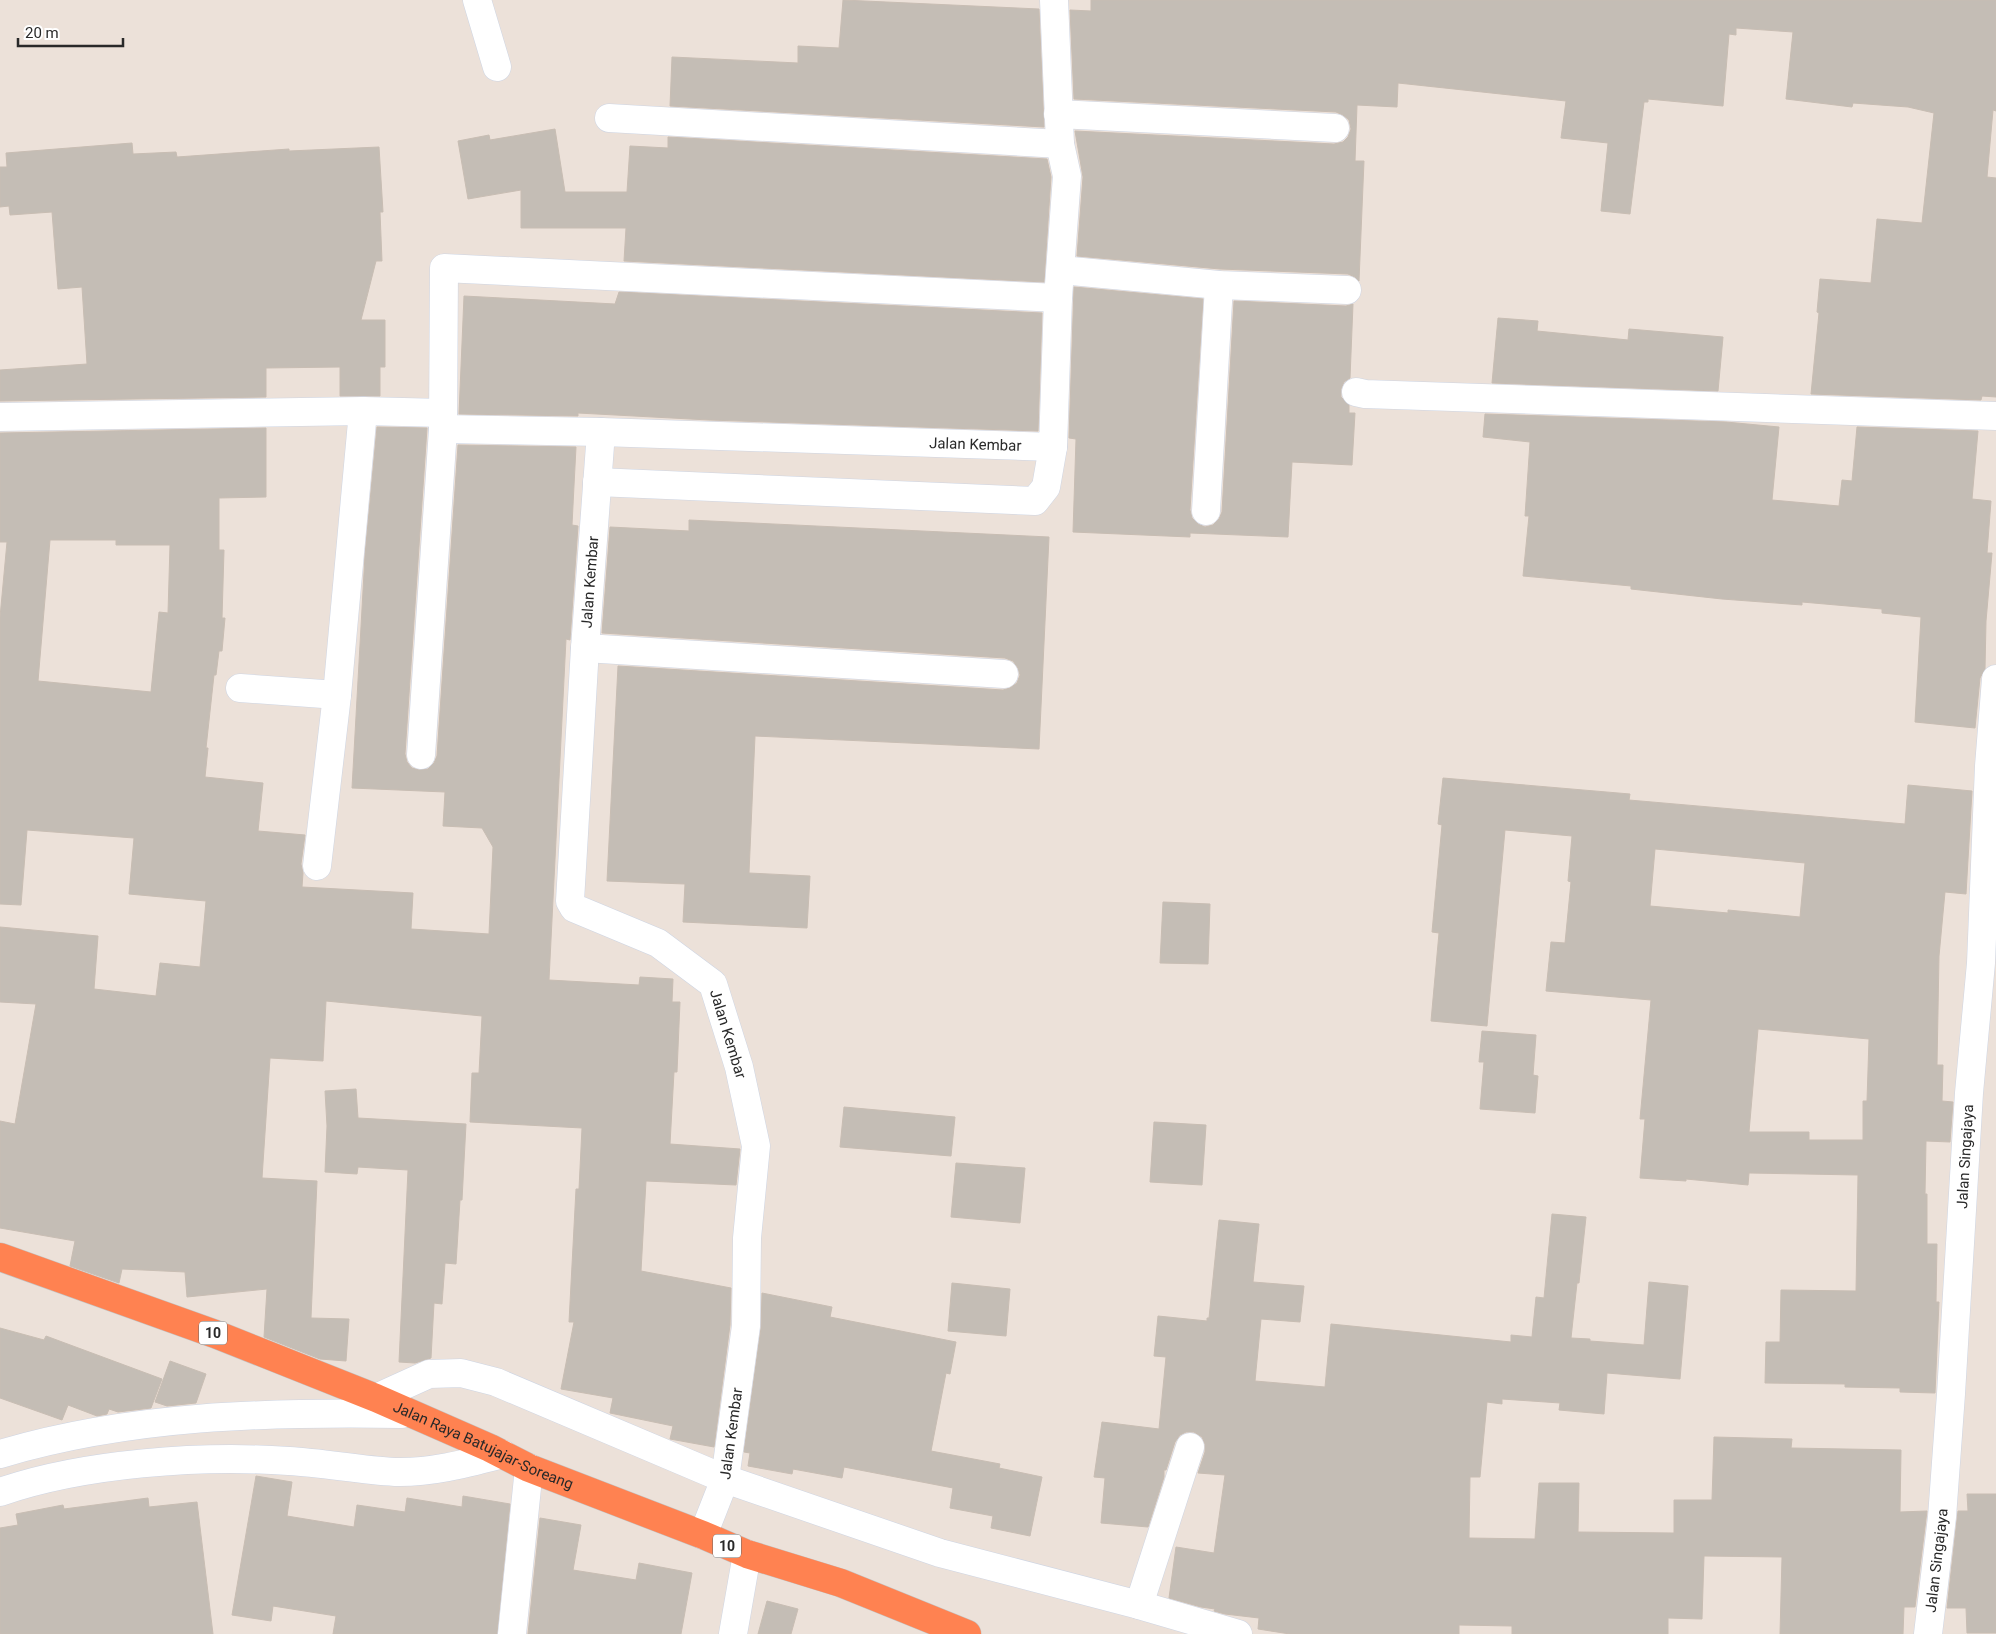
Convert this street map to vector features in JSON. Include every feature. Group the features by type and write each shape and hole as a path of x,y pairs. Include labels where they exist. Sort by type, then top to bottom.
{"highway":[{"name":"Jalan Raya Batujajar-Soreang","path":"0,1257 215,1334 376,1398 497,1451 529,1468 706,1527 747,1554 842,1583 967,1634"}],"street":[{"path":"477,0 497,67"},
{"path":"597,482 1035,500 1046,488 1053,447 1058,298 1067,176 1060,144 1054,0"},
{"path":"1058,114 1335,128"},
{"path":"608,118 1060,144"},
{"path":"421,755 443,421 444,268 1058,298"},
{"path":"1061,270 1219,285 1347,290"},
{"path":"1206,511 1219,285"},
{"path":"1356,392 1996,416"},
{"path":"317,866 337,695 363,411"},
{"path":"0,417 363,411 443,421 601,432"},
{"name":"Jalan Kembar","path":"706,1527 723,1483 746,1326 747,1238 756,1146 740,1067 714,984 658,942 574,908 570,901 585,648 601,432 1053,447"},
{"path":"585,648 1004,674"},
{"name":"Jalan Singajaya","path":"1928,1634 1942,1517 1952,1394 1969,1092 1981,962 1989,766 1996,679"},
{"path":"240,688 337,695"},
{"path":"376,1398 429,1374 461,1373 496,1382 723,1483 940,1554 1139,1605 1238,1634"},
{"path":"0,1454 43,1441 122,1426 195,1419 324,1413 417,1416"},
{"path":"1139,1605 1190,1447"},
{"path":"0,1492 24,1484 80,1472 156,1463 219,1458 289,1461 396,1472 452,1467 497,1451"},
{"path":"512,1634 529,1468"},
{"path":"733,1634 747,1554"}],"building":[{"path":"843,0 1039,9 1044,127 670,106 672,57 798,63 798,46 839,48"},
{"path":"1091,0 1996,0 1996,111 1993,110 1987,177 1996,178 1996,397 1982,396 1981,400 1811,394 1819,313 1817,312 1820,279 1871,283 1877,219 1922,223 1934,113 1908,107 1853,103 1852,107 1786,99 1793,32 1736,28 1736,35 1729,34 1723,106 1648,99 1648,102 1644,102 1630,214 1601,211 1608,143 1561,138 1566,101 1398,83 1397,107 1357,105 1355,161 1364,161 1359,281 1348,274 1220,269 1077,256 1083,177 1075,131 1334,144 1343,142 1348,137 1351,129 1349,120 1336,112 1074,99 1070,10 1091,11"},
{"path":"555,129 565,192 627,192 630,146 668,148 668,137 1047,159 1051,177 1044,282 624,261 626,228 521,228 521,190 468,199 458,141 489,135 490,140"},
{"path":"132,143 133,154 176,152 177,157 289,149 289,151 379,147 383,212 380,212 382,261 376,261 361,320 385,320 385,367 380,367 380,396 340,396 340,367 266,368 266,397 0,401 0,370 87,364 82,287 58,289 52,212 10,215 9,206 0,207 0,167 7,167 6,153"},
{"path":"1074,287 1203,299 1190,510 1192,518 1198,524 1205,527 1213,525 1219,519 1222,512 1234,301 1346,306 1353,304 1350,378 1344,382 1341,389 1341,397 1349,405 1349,413 1355,413 1352,465 1292,462 1288,537 1190,533 1190,537 1073,532 1076,439 1069,438"},
{"path":"619,292 1042,313 1038,431 709,420 578,413 578,416 459,414 464,296 615,304"},
{"path":"1498,318 1538,321 1537,331 1628,340 1629,329 1723,337 1718,391 1492,383"},
{"path":"1485,414 1726,422 1779,427 1772,500 1839,506 1842,480 1852,481 1857,427 1978,431 1972,499 1991,501 1987,553 1992,553 1986,621 1985,669 1980,678 1975,728 1915,722 1921,617 1882,613 1882,609 1802,602 1802,605 1722,599 1631,589 1631,586 1523,576 1529,516 1525,516 1530,442 1483,437"},
{"path":"377,427 427,428 405,754 407,762 412,768 419,770 428,769 434,763 437,756 458,445 576,447 572,525 578,526 570,640 566,639 549,980 639,985 640,977 673,979 672,1002 680,1002 677,1072 674,1072 670,1144 740,1149 736,1185 646,1181 641,1271 731,1288 730,1325 714,1447 670,1439 673,1426 610,1413 613,1398 561,1389 574,1322 569,1322 576,1189 579,1189 582,1128 470,1122 472,1073 479,1073 482,1016 326,1001 323,1061 270,1058 262,1178 317,1181 311,1318 349,1319 346,1361 320,1359 264,1337 267,1289 187,1297 185,1272 122,1269 119,1283 70,1266 75,1241 0,1228 0,1121 15,1124 36,1004 0,1002 0,927 98,936 94,989 156,996 160,963 200,967 206,901 129,894 134,838 27,830 21,905 0,904 0,617 7,542 0,542 0,433 266,428 266,497 219,498 219,550 224,550 222,618 225,618 222,651 219,651 216,675 214,675 206,748 208,748 205,777 263,783 258,831 305,835 301,864 303,873 302,887 413,893 411,929 489,934 493,847 482,828 443,826 445,792 352,788 365,555","holes":["50,540 116,540 116,545 170,545 168,613 159,612 151,692 38,681"]},
{"path":"689,520 1049,537 1039,749 755,736 749,873 810,876 807,928 683,922 685,884 607,881 618,666 1003,690 1017,683 1020,675 1018,668 1013,661 1005,658 602,633 610,527 689,531"},
{"path":"1443,778 1630,794 1629,800 1905,824 1908,785 1972,791 1966,894 1945,892 1939,956 1937,1065 1943,1065 1942,1101 1953,1102 1950,1142 1926,1141 1925,1194 1927,1194 1927,1244 1937,1244 1936,1302 1939,1302 1935,1393 1900,1392 1900,1388 1845,1387 1845,1384 1765,1383 1766,1342 1780,1342 1781,1290 1856,1291 1858,1175 1749,1173 1748,1185 1686,1179 1686,1181 1640,1178 1645,1119 1640,1119 1651,1000 1546,991 1551,942 1565,943 1571,882 1568,881 1572,836 1505,830 1487,1026 1431,1021 1439,933 1432,932 1442,825 1438,824","holes":["1655,849 1805,863 1800,917 1728,910 1728,913 1650,906","1758,1029 1869,1039 1867,1101 1863,1101 1863,1140 1809,1140 1809,1132 1749,1132"]},
{"path":"1163,902 1210,904 1208,964 1160,963"},
{"path":"1482,1031 1536,1035 1533,1075 1538,1076 1535,1113 1480,1109 1484,1062 1479,1062"},
{"path":"356,1089 358,1118 466,1124 456,1264 445,1263 442,1304 434,1303 431,1358 415,1363 399,1362 408,1170 358,1167 357,1174 325,1172 327,1126 325,1091"},
{"path":"844,1107 955,1117 951,1156 840,1147"},
{"path":"1154,1122 1206,1125 1202,1185 1150,1182"},
{"path":"956,1163 1025,1168 1020,1223 951,1217"},
{"path":"1552,1214 1586,1217 1571,1338 1644,1345 1649,1282 1688,1286 1680,1379 1607,1373 1604,1414 1559,1410 1560,1403 1502,1399 1502,1404 1487,1402 1480,1477 1470,1477 1469,1538 1535,1539 1539,1483 1579,1483 1578,1532 1674,1533 1674,1500 1712,1500 1714,1437 1792,1439 1791,1448 1901,1450 1900,1512 1927,1511 1915,1607 1904,1607 1903,1634 1780,1634 1782,1557 1704,1556 1702,1619 1668,1618 1668,1634 1512,1634 1512,1626 1459,1625 1459,1634 1290,1634 1258,1629 1259,1618 1225,1614 1214,1611 1215,1609 1169,1598 1176,1547 1214,1553 1225,1475 1198,1473 1205,1452 1205,1444 1202,1437 1194,1432 1186,1432 1180,1435 1175,1442 1166,1470 1164,1470 1164,1477 1148,1527 1101,1523 1105,1478 1094,1477 1102,1422 1159,1429 1166,1357 1154,1356 1158,1316 1207,1321 1207,1318 1209,1318 1219,1220 1259,1224 1253,1282 1304,1286 1300,1322 1261,1319 1255,1381 1325,1387 1331,1324 1511,1342 1511,1335 1532,1337 1536,1297 1544,1298"},
{"path":"952,1283 1010,1289 1006,1336 948,1331"},
{"path":"762,1293 832,1307 830,1317 956,1342 950,1374 946,1373 931,1451 1000,1464 999,1468 1042,1477 1030,1536 991,1528 993,1516 950,1508 953,1488 844,1467 842,1478 793,1469 792,1474 748,1466 750,1453 744,1452 761,1328"},
{"path":"0,1328 44,1340 46,1336 162,1379 151,1408 118,1412 109,1409 107,1414 97,1416 68,1405 62,1420 0,1398"},
{"path":"170,1361 206,1374 196,1403 167,1406 155,1402"},
{"path":"256,1476 292,1482 287,1516 354,1527 357,1505 405,1512 407,1498 462,1507 463,1496 510,1504 497,1634 333,1634 336,1616 273,1606 271,1621 232,1615"},
{"path":"1967,1494 1996,1494 1996,1633 1967,1633 1966,1608 1947,1608 1958,1511 1968,1511"},
{"path":"148,1498 149,1507 197,1502 213,1634 0,1634 0,1528 18,1525 16,1514 63,1505 64,1509"},
{"path":"540,1518 581,1525 573,1570 636,1580 639,1563 692,1573 681,1634 528,1634"},
{"path":"767,1601 798,1609 791,1634 758,1634"}]}
